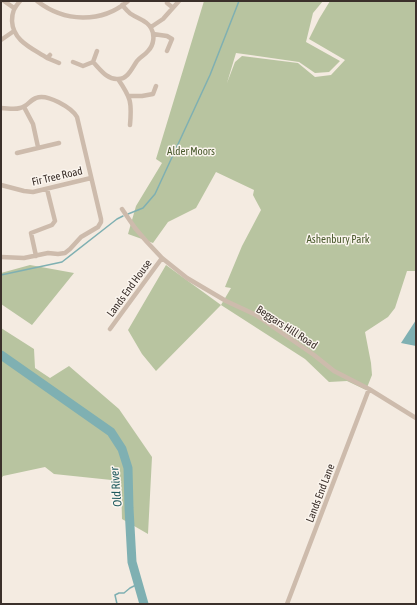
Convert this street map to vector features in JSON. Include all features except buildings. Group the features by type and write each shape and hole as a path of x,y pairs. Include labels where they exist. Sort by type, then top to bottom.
{"street":[{"path":"4,1 14,8"},
{"path":"20,1 14,8 12,19 14,32 21,41 38,52 59,62"},
{"path":"37,1 53,11 77,18 101,16 128,1"},
{"path":"151,27 163,19 172,7 179,1"},
{"path":"167,3 172,7"},
{"path":"93,62 108,77 118,79 125,76 132,70 137,60 148,51 153,42 151,27 144,21 131,14 122,5"},
{"path":"1,40 14,32"},
{"path":"153,34 167,36 174,39 167,51"},
{"path":"73,62 83,66 93,62 97,51"},
{"path":"34,56 38,52"},
{"path":"118,79 129,96 132,108 130,125"},
{"path":"129,96 153,94 156,86"},
{"path":"1,108 19,109 36,98 45,97 66,106 74,112 77,117 91,178"},
{"path":"24,107 32,124 38,147"},
{"path":"17,153 59,143"},
{"name":"Fir Tree Road","path":"1,185 30,192 91,178 100,215 100,224 65,252 58,254 48,253 36,256"},
{"path":"1,256 24,258 36,256 31,233 52,225 55,221 47,189"},
{"name":"Beggars Hill Road","path":"122,209 135,228 162,258 187,278 226,301 256,315 314,355 334,371 369,389 416,418"},
{"name":"Lands End House","path":"110,329 162,258"},
{"name":"Lands End Lane","path":"286,604 369,389"}],"green space":[{"name":"Ashenbury Park","path":"204,1 323,1 313,13 306,42 340,61 329,72 315,73 299,62 236,53 227,83 235,62 242,56 298,63 315,77 331,75 345,60 309,39 330,1 416,1 416,271 407,271 395,308 388,317 365,332 372,375 366,390 347,381 329,382 305,359 221,305 231,288 225,287 242,246 261,210 253,195 254,190 216,172 196,208 168,222 153,243 128,234 136,206 162,163 156,159"},
{"path":"30,265 74,273 32,325 1,304 1,273"},
{"path":"166,265 221,305 156,371 142,354 128,330"},
{"path":"1,328 34,349 35,368 50,378 69,366 119,409 152,457 148,534 122,519 121,481 54,474 45,467 3,476 1,479"}],"water":[{"path":"416,320 416,346 401,343"}],"waterway":[{"path":"128,214 143,208 155,194 210,75 239,1"},
{"path":"1,275 62,262 117,219 123,216"},
{"name":"Old River","path":"1,355 111,432 122,449 128,468 132,562 144,604"},
{"path":"117,604 115,595 124,593 138,584"}],"park label":[{"name":"Alder Moors","path":"191,151"}]}
